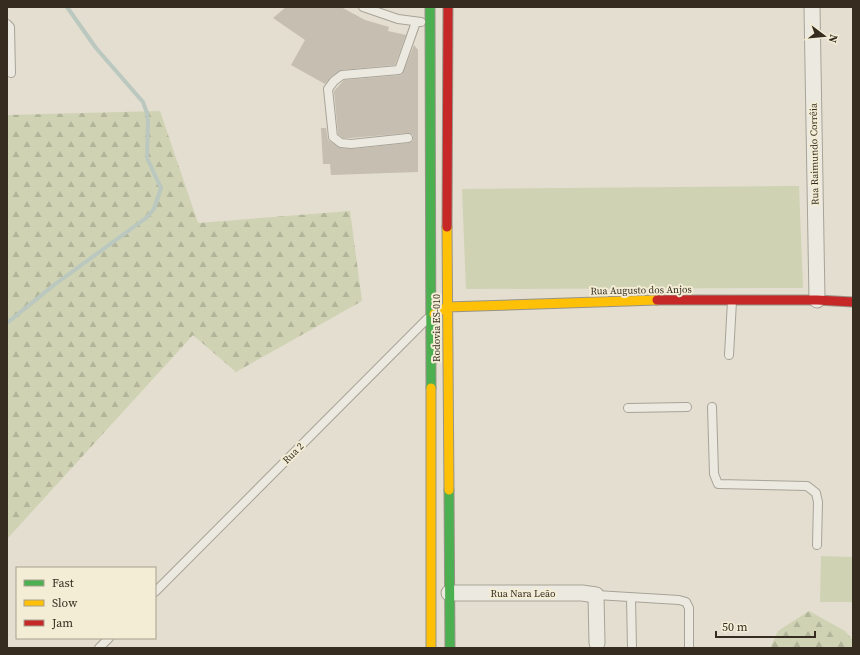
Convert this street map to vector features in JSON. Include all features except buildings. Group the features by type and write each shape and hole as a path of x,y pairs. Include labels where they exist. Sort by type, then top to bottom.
{"main road":[{"name":"Rodovia ES-010","path":"430,7 431,648"},
{"name":"Rodovia ES-010","path":"448,7 447,307 450,648"},
{"name":"Rua Augusto dos Anjos","path":"431,315 447,307 629,300 817,300 853,302"}],"street":[{"name":"Rua Raimundo Corrêia","path":"812,7 817,300"},
{"name":"Rua Nara Leão","path":"449,593 582,592 596,595"},
{"path":"596,595 597,644"}],"lane":[{"path":"362,7 416,22 430,21"},
{"path":"408,138 351,144 341,143 333,137 328,89 334,81 342,76 399,70 416,22"},
{"path":"7,24 10,27 11,73"},
{"path":"729,355 732,300"},
{"name":"Rua 2","path":"156,591 431,315"},
{"path":"628,408 687,407"},
{"path":"712,408 714,474 718,484 807,486 816,493 818,502 817,545"},
{"name":"Rua Nara Leão","path":"596,595 679,600 686,602 689,608 689,648"},
{"path":"630,598 632,648"},
{"path":"99,648 108,639"}],"green space":[{"path":"160,111 198,223 350,211 362,301 236,372 193,335 7,539 7,115"},
{"path":"799,186 803,288 466,289 462,189"},
{"path":"821,556 853,557 853,602 820,602"},
{"path":"809,611 845,631 853,640 853,648 770,648 778,631"}],"waterway":[{"path":"7,323 54,285 146,218 154,209 161,188 147,158 148,123 147,113 143,102 96,48 67,7"}],"traffic: fast":[{"path":"430,7 431,388"},
{"path":"449,490 450,648"}],"traffic: slow":[{"path":"447,227 449,490"},
{"path":"434,314 447,307 657,300"},
{"path":"431,388 431,648"}],"traffic: jam":[{"path":"447,227 448,7"},
{"path":"657,300 817,300 853,302"}]}
